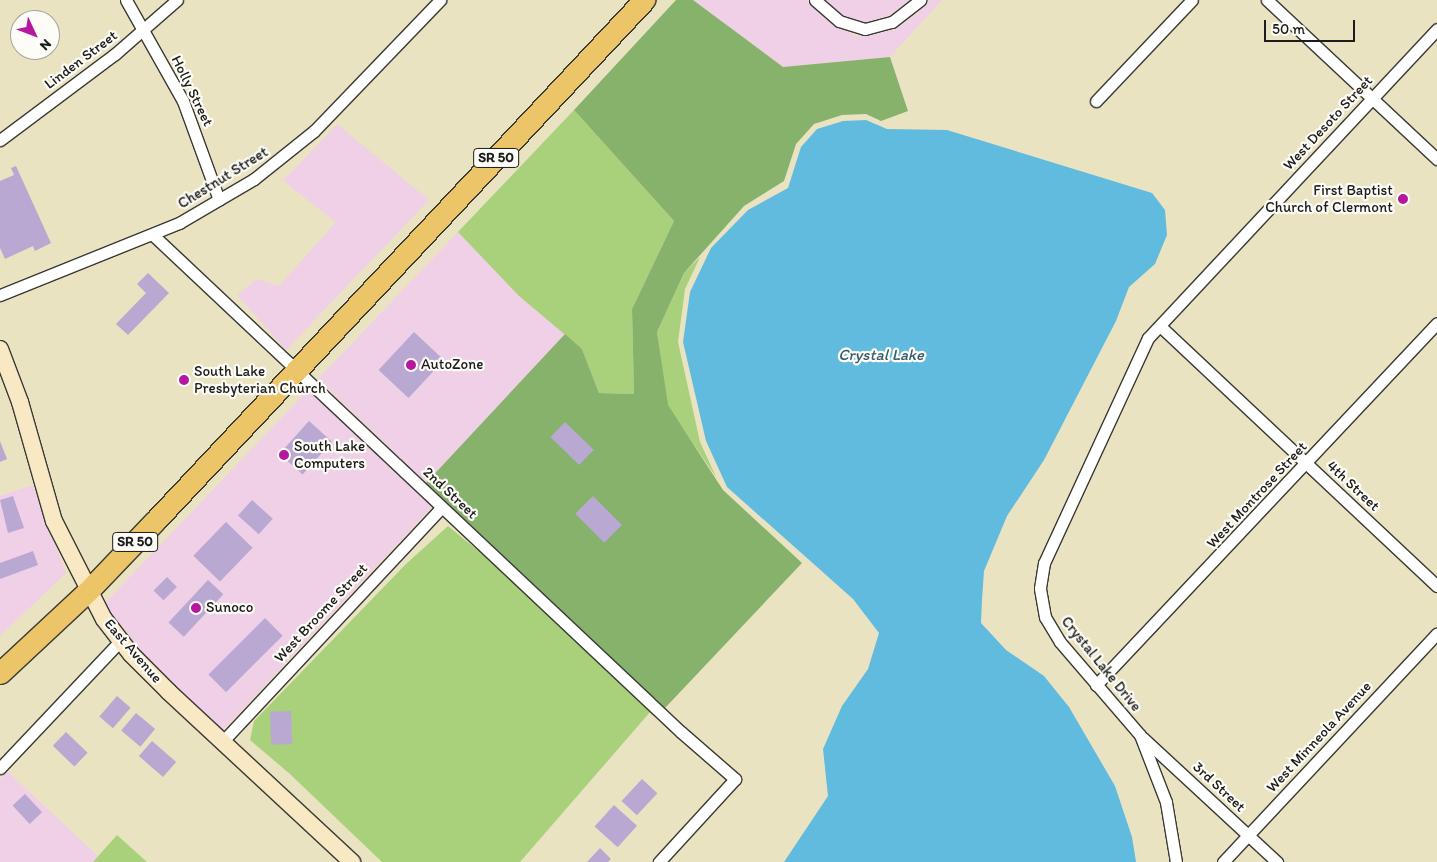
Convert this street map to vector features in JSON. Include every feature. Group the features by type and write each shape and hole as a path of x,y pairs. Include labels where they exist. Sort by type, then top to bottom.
{"highway":[{"name":"SR 50","path":"0,673 88,591 644,0"}],"street":[{"name":"Holly Street","path":"126,0 145,30 198,134 219,200"},
{"name":"Linden Street","path":"0,140 145,30 177,0"},
{"name":"Chestnut Street","path":"0,295 153,235 219,200 280,160 314,131 440,0"},
{"path":"815,0 834,18 853,27 865,29 892,22 920,0"},
{"path":"1096,101 1192,0"},
{"path":"1267,0 1437,159"},
{"name":"West Desoto Street","path":"1160,326 1437,29"},
{"name":"2nd Street","path":"153,235 736,779 659,862"},
{"name":"West Montrose Street","path":"1096,685 1307,464 1437,323"},
{"name":"4th Street","path":"1160,326 1437,586"},
{"name":"Crystal Lake Drive","path":"1160,326 1148,338 1122,392 1042,572 1041,603 1049,626 1096,685 1140,735 1166,802 1176,862"},
{"name":"East Avenue","path":"0,349 20,402 54,521 88,591 120,641 223,742 352,862"},
{"name":"West Broome Street","path":"223,742 442,506"},
{"name":"West Minneola Avenue","path":"1222,862 1437,633"},
{"path":"0,768 120,641"},
{"name":"3rd Street","path":"1140,735 1277,862"}],"shaded area":[{"path":"693,0 806,0 836,26 857,36 879,34 896,28 914,16 929,0 942,0 890,57 783,67"},
{"path":"824,0 910,0 888,16 864,23 842,15"},
{"path":"337,124 429,200 286,350 237,295 257,279 279,286 336,222 283,181"},
{"path":"458,232 519,296 565,334 426,483 318,379"},
{"path":"309,389 433,506 221,732 136,649 103,605"},
{"path":"33,485 66,573 0,636 0,496"},
{"path":"7,771 98,856 93,862 0,862 0,779"}],"green space":[{"path":"676,0 693,0 783,67 890,57 908,111 881,121 866,114 842,115 814,124 796,144 784,181 744,206 684,273 657,332 668,405 723,490 802,563 665,708 426,483 565,334 582,349 599,393 634,394 632,309 674,221 574,110"},
{"path":"574,110 674,221 632,309 634,394 599,393 582,349 519,296 458,232"},
{"path":"700,257 685,289 678,342 700,442 716,477 667,405 657,332 684,273"},
{"path":"448,526 521,586 651,711 520,862 382,862 290,774 250,740 254,721 406,564"},
{"path":"117,835 147,862 93,862"}],"water":[{"name":"Crystal Lake","path":"866,120 887,129 947,130 1152,193 1165,210 1167,235 1155,264 1129,287 1116,321 1044,460 1007,516 984,571 982,600 981,623 1006,650 1044,676 1069,707 1115,786 1132,837 1136,862 784,862 828,796 823,749 842,706 868,669 879,633 853,599 727,487 706,441 683,342 690,292 711,248 748,210 788,188 801,147 817,129 843,121"}],"building":[{"path":"16,166 51,243 35,251 33,246 5,259 0,248 0,181 14,175 11,168"},
{"path":"148,273 169,293 128,335 116,324 146,293 137,284"},
{"name":"AutoZone","path":"414,332 444,360 409,398 379,370"},
{"path":"309,421 332,442 303,474 280,454"},
{"path":"565,422 594,450 579,465 550,437"},
{"path":"0,441 7,459 0,462"},
{"path":"13,496 24,528 8,533 0,500"},
{"path":"593,496 622,525 604,543 575,514"},
{"path":"252,500 273,519 259,534 238,516"},
{"path":"226,522 253,548 220,582 193,556"},
{"path":"33,551 38,565 0,579 0,563"},
{"path":"167,577 177,587 163,600 154,590"},
{"name":"Sunoco","path":"208,580 223,594 184,637 168,622"},
{"path":"265,618 283,636 226,692 208,675"},
{"path":"117,696 131,708 113,728 99,716"},
{"path":"291,711 292,744 271,745 270,712"},
{"path":"136,713 155,729 140,747 121,731"},
{"path":"66,732 88,753 74,767 53,746"},
{"path":"152,741 176,762 163,777 139,756"},
{"path":"642,779 657,793 637,815 622,801"},
{"path":"25,794 42,812 30,824 13,806"},
{"path":"614,805 637,826 618,847 595,827"},
{"path":"600,848 611,859 608,862 587,862"}],"place":[{"name":"First Baptist Church of Clermont","path":"1403,199"},
{"name":"AutoZone","path":"411,365"},
{"name":"South Lake Presbyterian Church","path":"184,380"},
{"name":"South Lake Computers","path":"284,455"},
{"name":"Sunoco","path":"196,608"}]}
